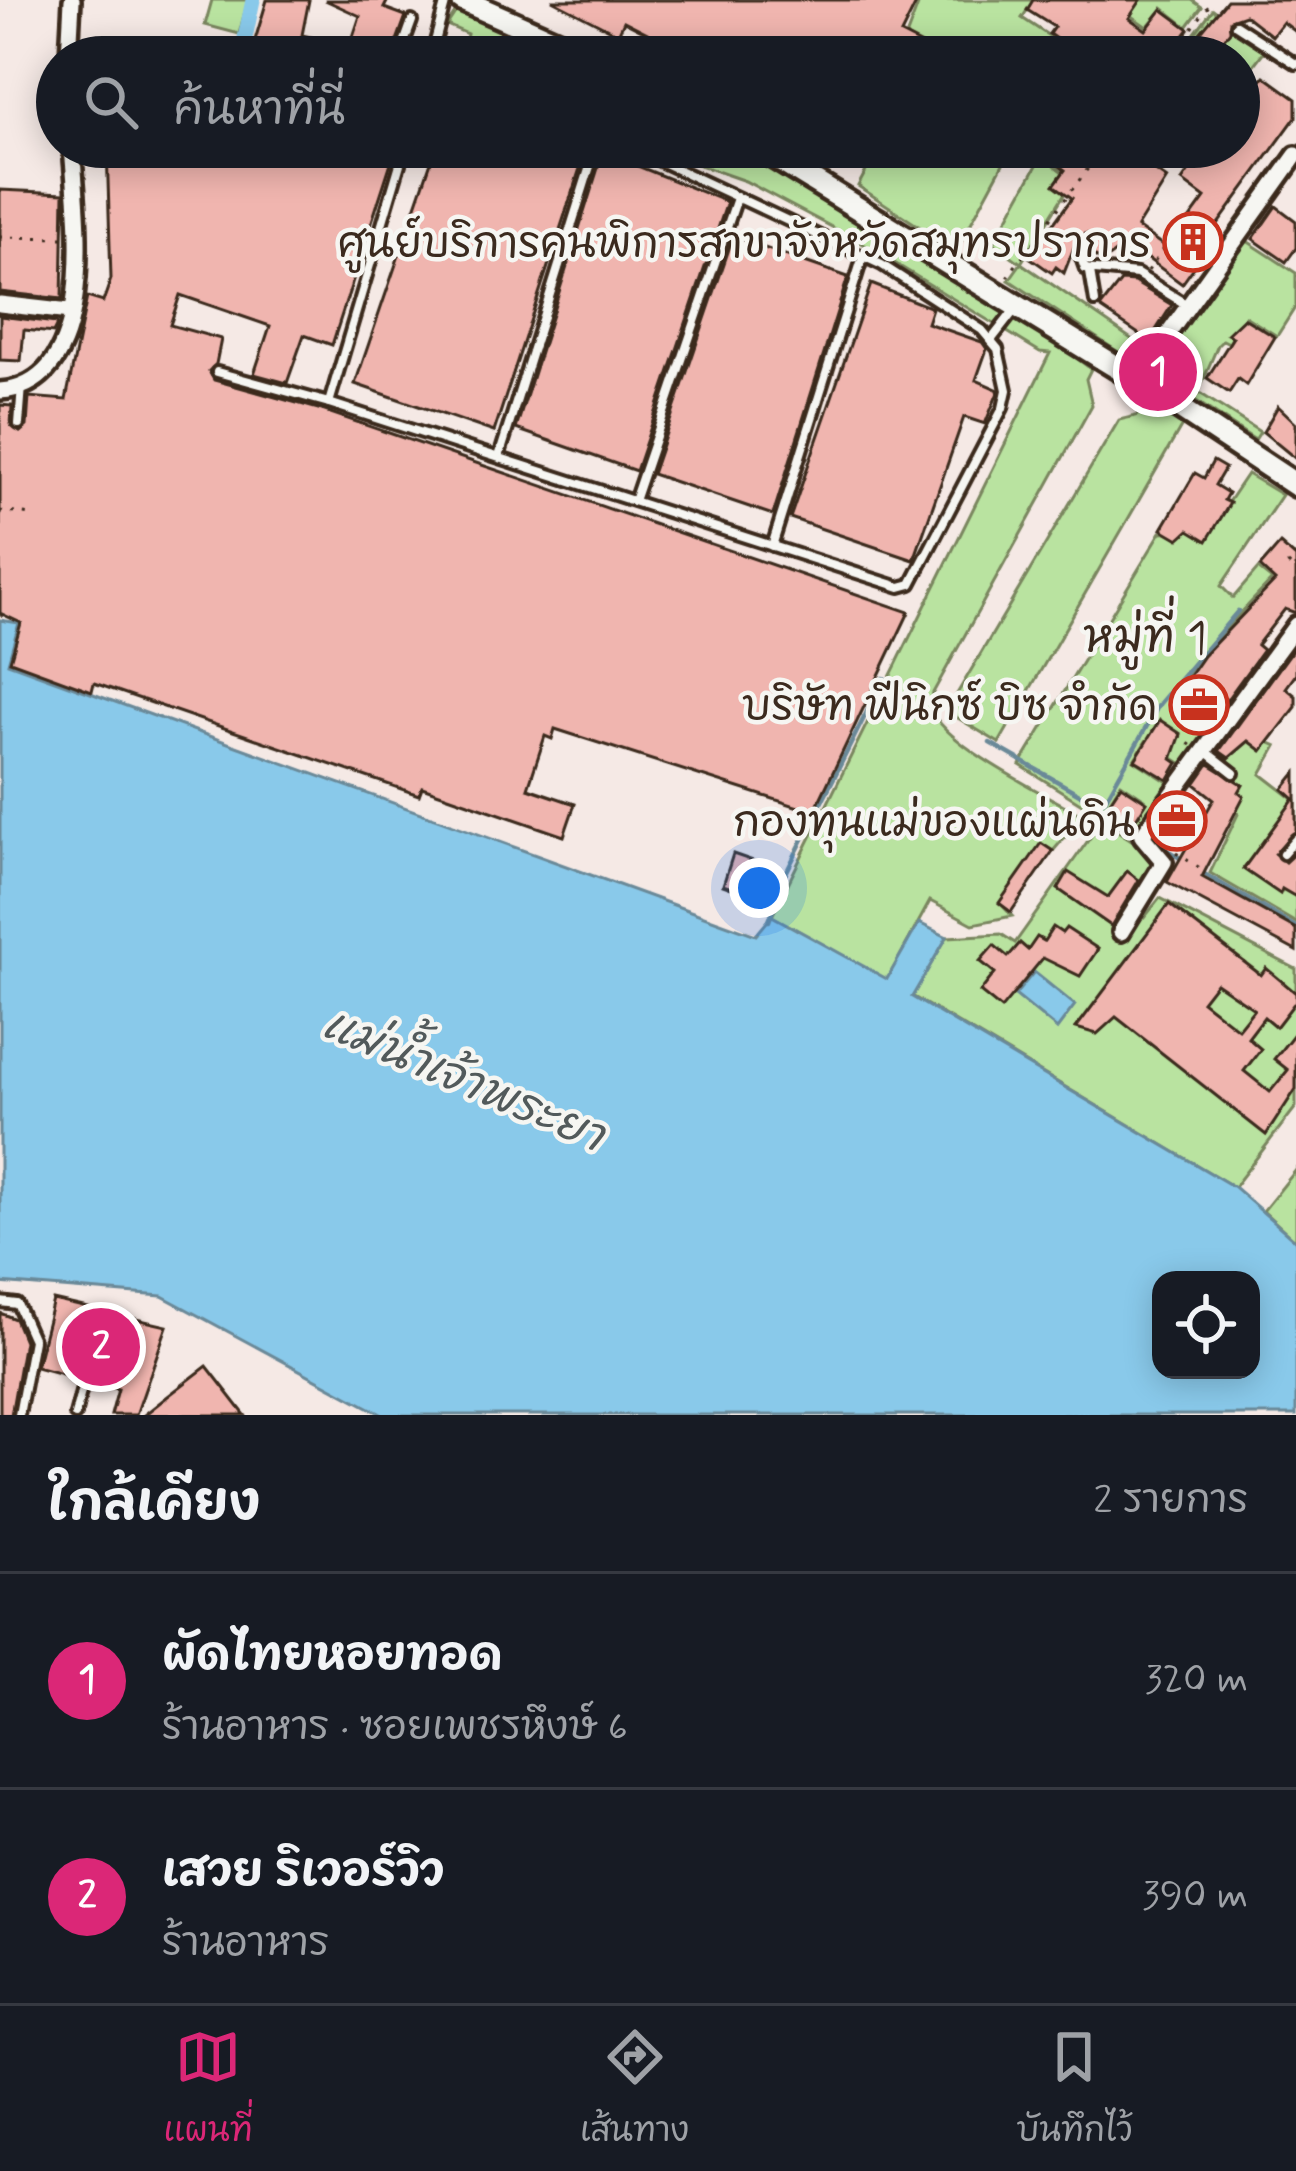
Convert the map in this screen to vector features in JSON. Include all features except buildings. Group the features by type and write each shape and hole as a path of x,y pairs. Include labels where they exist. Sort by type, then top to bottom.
{"main road":[{"path":"468,1 545,36"},
{"path":"792,168 1136,379 1296,484"}],"street":[{"path":"70,36 72,0"},
{"path":"1136,379 1296,155"},
{"path":"0,391 22,386 54,361 78,295 73,168"},
{"path":"0,304 70,313"},
{"path":"1121,932 1164,862 1160,851 1141,839 1296,625"}],"lane":[{"path":"437,36 446,0"},
{"path":"407,36 412,21"},
{"path":"1236,25 1253,36"},
{"path":"1260,41 1296,64"},
{"path":"328,403 399,168"},
{"path":"499,458 589,168"},
{"path":"218,372 900,587 918,578 1004,408 1006,383 992,339 863,256 674,168"},
{"path":"634,501 737,198"},
{"path":"1085,241 1081,264 1090,272 1095,302"},
{"path":"772,546 863,256"},
{"path":"1090,272 1126,271 1144,277 1189,306"},
{"path":"992,339 1017,306"},
{"path":"19,424 22,386"},
{"path":"1202,750 1234,773"},
{"path":"1283,854 1296,839"},
{"path":"0,1302 17,1304 33,1340 20,1415"},
{"path":"75,1415 82,1388"}],"path":[{"path":"1186,36 1213,0"},
{"path":"1003,283 1088,168"},
{"path":"0,236 78,238"},
{"path":"1144,277 1168,242"},
{"path":"0,511 31,515"},
{"path":"1296,555 1288,564 1296,571"},
{"path":"0,615 7,616"},
{"path":"1179,736 1202,750"},
{"path":"1099,812 1141,839"},
{"path":"1173,851 1205,871"}],"green space":[{"path":"212,0 248,0 239,34 205,25"},
{"path":"920,0 1034,0 1022,18 1049,36 906,36"},
{"path":"1116,0 1192,0 1202,7 1187,27 1163,8 1147,27 1114,4"},
{"path":"1213,9 1247,36 1193,36"},
{"path":"457,10 516,36 467,36 447,25"},
{"path":"708,168 768,168 1054,341 1091,369 1086,379 1092,405 929,700 934,716 969,749 1083,816 1053,851 1041,844 1000,903 1012,916 973,924 930,901 887,980 772,916 1050,353 1040,352 860,242 745,181"},
{"path":"868,168 1001,168 956,251 858,186"},
{"path":"1035,168 1058,168 1064,173 1065,193 1021,263 994,243"},
{"path":"1247,241 1296,273 1296,306 1277,336 1245,316 1229,343 1223,340 1218,345 1198,392 1260,432 1255,440 1151,371"},
{"path":"1021,263 1146,349 1135,363 1009,280"},
{"path":"1151,402 1184,422 999,743 953,715 951,704 1119,420 1136,416"},
{"path":"1247,474 1282,495 1221,586 1233,598 1258,569 1272,580 1200,656 1172,696 1217,727 1187,767 1146,741 1134,760 1174,786 1139,835 1113,819 1118,809 1131,817 1145,799 1121,783 1101,816 1020,765 1161,532 1195,530 1203,539"},
{"path":"1244,731 1277,746 1261,774 1296,801 1296,923 1210,873 1238,814 1218,770"},
{"path":"1102,821 1158,857 1131,909 1144,918 1160,898 1296,969 1296,1107 1234,1187 912,996 947,937 1001,934 1015,943"},
{"path":"1296,1170 1296,1241 1263,1211"}],"water":[{"name":"แม่น้ำเจ้าพระยา","path":"0,620 19,623 8,663 756,935 772,916 887,979 919,923 947,937 912,997 1234,1187 1296,1241 1296,1415 383,1415 162,1296 0,1283"},
{"path":"1034,972 1075,1005 1057,1029 1015,995"}],"waterway":[{"path":"245,36 253,0"},
{"path":"990,743 1097,804 1105,800 1160,703 1238,611"},
{"path":"769,921 785,875 884,678 890,682"},
{"path":"1159,845 1185,861"},
{"path":"1199,871 1296,927"}],"place":[{"name":"ศูนย์บริการคนพิการสาขาจังหวัดสมุทรปราการ","path":"1193,242"},
{"name":"ผัดไทยหอยทอด","path":"1158,372"},
{"name":"บริษัท ฟีนิกซ์ บิซ จำกัด","path":"1199,705"},
{"name":"กองทุนแม่ของแผ่นดิน","path":"1177,821"},
{"name":"เสวย ริเวอร์วิว","path":"101,1347"}],"district":[{"name":"หมู่ที่ 1","path":"1145,636"}]}
